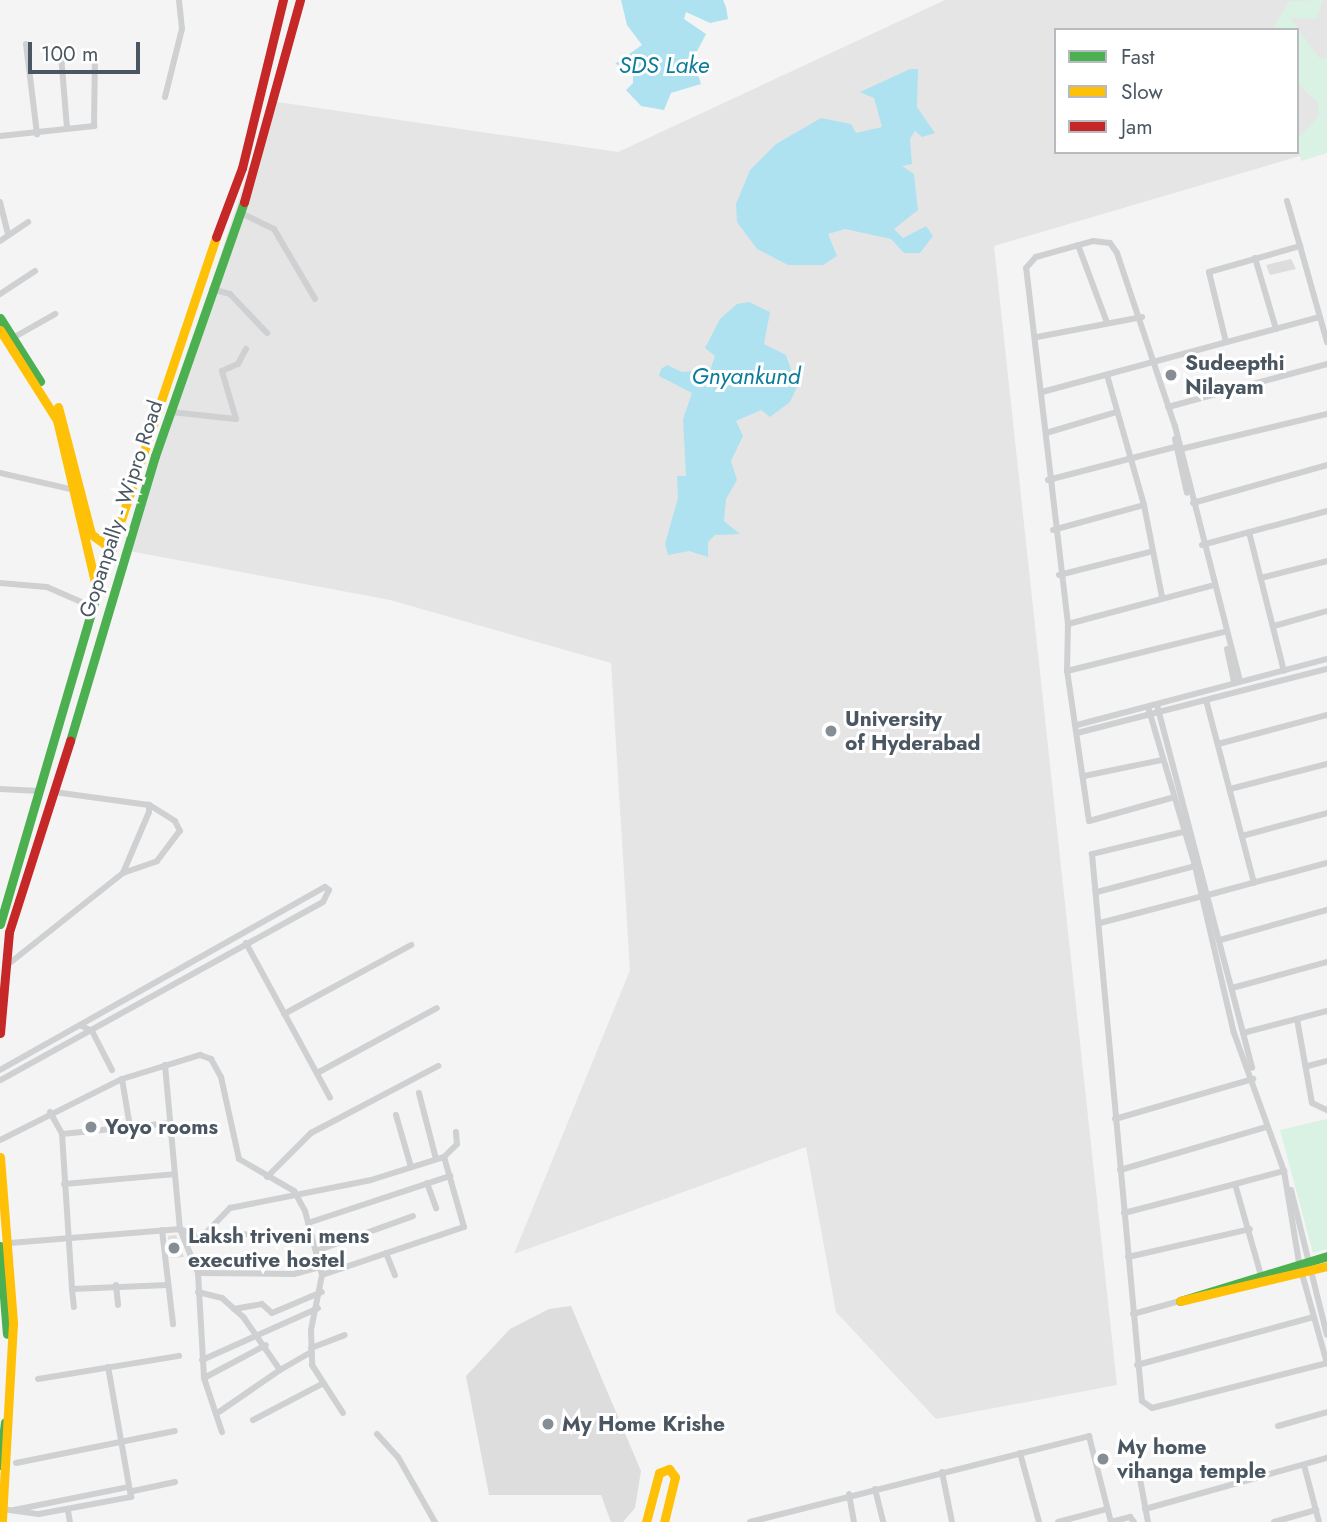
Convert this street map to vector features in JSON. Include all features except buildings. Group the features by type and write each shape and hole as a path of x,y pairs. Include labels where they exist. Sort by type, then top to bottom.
{"main road":[{"name":"Gopanpally - Wipro Road","path":"0,924 97,591 164,383 242,168 283,0"},
{"name":"Gopanpally - Wipro Road","path":"0,1033 5,967 27,862 54,792 112,588 178,387 241,214 300,0"},
{"path":"0,317 10,340 57,420 97,591"},
{"path":"0,330 10,340 63,418 91,534 99,545 112,550"},
{"path":"164,383 178,387"},
{"path":"160,396 174,401"},
{"path":"0,1157 11,1409 2,1522"},
{"path":"0,1465 3,1414 3,1247"},
{"path":"1180,1301 1304,1267 1327,1256"},
{"path":"1180,1301 1261,1275 1304,1267 1327,1266"},
{"path":"646,1522 663,1469 675,1476 667,1519"}],"street":[{"path":"165,97 182,29 179,0"},
{"path":"26,44 37,134"},
{"path":"61,55 67,128"},
{"path":"0,136 94,126 94,58"},
{"path":"1287,201 1327,342"},
{"path":"0,202 0,215 8,235"},
{"path":"241,214 274,229 315,299"},
{"path":"0,241 28,222"},
{"path":"1171,798 1089,821 1067,671 1068,624 1053,530 1037,337 1027,262 1078,245 1110,243 1142,317 1175,426 1178,448 1238,692"},
{"path":"1078,245 1107,320"},
{"path":"1226,342 1209,272 1300,246"},
{"path":"1255,258 1276,329"},
{"path":"0,294 35,271"},
{"path":"212,289 230,294 267,333"},
{"path":"10,340 55,314"},
{"path":"1037,337 1107,320 1142,317"},
{"path":"1042,392 1320,317"},
{"path":"171,412 236,419 222,372 238,364 246,349"},
{"path":"1168,407 1327,364"},
{"path":"1107,375 1144,505 1150,552 1162,597"},
{"path":"1045,433 1118,412"},
{"path":"1048,480 1130,458 1327,414"},
{"path":"1178,448 1237,682"},
{"path":"1194,503 1327,465"},
{"path":"0,473 75,490"},
{"path":"1053,530 1144,505"},
{"path":"1203,545 1327,512"},
{"path":"1249,533 1286,680"},
{"path":"1059,575 1150,552"},
{"path":"1261,578 1327,561"},
{"path":"0,583 47,587 93,607"},
{"path":"1068,624 1211,586"},
{"path":"1274,626 1327,611"},
{"path":"1067,671 1223,632"},
{"path":"1077,725 1327,659"},
{"path":"1077,733 1327,669"},
{"path":"1206,700 1254,883"},
{"path":"1157,705 1268,1125 1282,1148 1304,1267 1327,1335"},
{"path":"1148,707 1171,798 1183,832 1195,866 1195,882 1234,1032 1284,1171 1314,1317 1327,1363 1152,1409 1142,1401 1137,1366 1093,854 1183,832"},
{"path":"1219,744 1327,715"},
{"path":"1084,776 1162,760"},
{"path":"1230,789 1327,764"},
{"path":"0,789 39,791"},
{"path":"5,967 123,873 157,861 180,831 176,821 149,805 54,792"},
{"path":"123,873 149,805"},
{"path":"1242,836 1327,813"},
{"path":"1208,895 1327,863"},
{"path":"1097,892 1195,866"},
{"path":"1195,882 1203,880"},
{"path":"0,1070 325,887 329,890 330,897 247,945 0,1080"},
{"path":"1100,923 1199,897"},
{"path":"1220,940 1327,911"},
{"path":"241,935 319,1072 330,1098"},
{"path":"284,1014 411,945"},
{"path":"1231,988 1327,962"},
{"path":"319,1072 437,1008"},
{"path":"1243,1033 1327,1011"},
{"path":"1297,1019 1308,1066 1312,1103 1327,1110"},
{"path":"80,1025 92,1031 112,1070"},
{"path":"0,1139 122,1079 200,1055 211,1059 221,1077 239,1159 293,1191 308,1223 323,1275 311,1350 321,1384 343,1413"},
{"path":"1308,1066 1327,1061"},
{"path":"165,1065 180,1228 198,1272 204,1378 222,1432"},
{"path":"267,1177 311,1133 438,1066"},
{"path":"122,1079 130,1127"},
{"path":"1115,1119 1253,1079"},
{"path":"419,1093 436,1159"},
{"path":"51,1112 61,1134 74,1307"},
{"path":"396,1115 411,1167"},
{"path":"61,1134 170,1123"},
{"path":"1120,1170 1266,1127"},
{"path":"205,1233 230,1208 293,1191 371,1180 444,1157 457,1144 456,1132"},
{"path":"323,1275 464,1227 444,1157"},
{"path":"1124,1213 1284,1171"},
{"path":"64,1184 175,1174"},
{"path":"308,1223 450,1176"},
{"path":"427,1183 436,1208"},
{"path":"1235,1184 1261,1275"},
{"path":"316,1251 413,1216"},
{"path":"3,1247 68,1237 180,1228 194,1237 205,1233 312,1237"},
{"path":"1128,1257 1250,1229"},
{"path":"162,1230 173,1324"},
{"path":"386,1253 395,1275"},
{"path":"198,1272 294,1274 321,1267"},
{"path":"72,1289 116,1284 168,1284"},
{"path":"116,1284 118,1305"},
{"path":"198,1292 222,1298 234,1309 258,1334 280,1370"},
{"path":"234,1309 262,1304 272,1313 322,1292"},
{"path":"1133,1314 1180,1301"},
{"path":"202,1360 318,1308"},
{"path":"1137,1366 1314,1317"},
{"path":"216,1414 311,1350 345,1335"},
{"path":"204,1378 266,1345"},
{"path":"38,1379 179,1356"},
{"path":"14,1510 24,1515 68,1511 131,1497 119,1442 108,1367"},
{"path":"253,1420 321,1384"},
{"path":"1278,1426 1327,1412"},
{"path":"16,1463 175,1431"},
{"path":"377,1434 398,1457 435,1522"},
{"path":"750,1522 767,1520 849,1494 1089,1436 1111,1522 1130,1517 1134,1522"},
{"path":"1020,1453 1039,1522"},
{"path":"1145,1509 1327,1458"},
{"path":"1304,1465 1319,1522"},
{"path":"942,1472 953,1522"},
{"path":"1139,1479 1148,1522"},
{"path":"2,1509 14,1510 175,1482"},
{"path":"875,1489 883,1522"},
{"path":"849,1494 854,1522"},
{"path":"1058,1522 1107,1509"},
{"path":"1274,1522 1316,1510"},
{"path":"68,1511 70,1522"}],"shaded area":[{"name":"University of Hyderabad","path":"945,0 1327,0 1327,148 994,246 1117,1385 936,1419 836,1312 806,1147 514,1254 630,970 611,663 390,600 124,550 271,101 618,152"}],"green space":[{"path":"1323,0 1316,19 1290,18 1297,28 1272,28 1290,1"},
{"path":"1299,30 1320,59 1327,59 1327,153 1301,161 1299,137 1319,116 1318,103 1299,85"},
{"path":"1327,1119 1327,1249 1313,1253 1280,1130"}],"water":[{"name":"SDS Lake","path":"621,0 723,0 726,7 728,19 710,23 686,12 684,19 706,34 693,59 701,84 671,93 664,110 641,106 626,90 633,83 633,68 615,64 642,45 627,25"},
{"path":"910,69 918,69 917,107 935,133 922,137 915,131 910,139 912,164 902,166 914,174 918,210 894,229 903,238 926,226 933,236 920,253 904,253 891,239 845,229 828,234 837,256 823,265 788,265 757,249 737,222 736,204 750,170 776,144 821,118 851,124 856,133 882,127 874,98 860,92"},
{"name":"Gnyankund","path":"749,302 770,312 764,344 786,355 797,387 790,402 770,417 761,410 736,421 743,436 731,461 737,480 726,499 724,521 740,534 715,535 708,542 708,557 689,551 668,555 665,544 678,498 677,476 686,476 683,419 692,393 659,376 661,369 667,365 682,372 710,370 715,356 705,348 720,319 737,304"}],"traffic: fast":[{"path":"70,741 155,456 244,202"},
{"path":"0,318 40,381"},
{"path":"0,924 101,579"},
{"path":"0,1246 7,1334"},
{"path":"1180,1301 1327,1256"},
{"path":"0,1465 5,1422"}],"traffic: slow":[{"path":"101,579 216,237"},
{"path":"0,330 57,420 97,591"},
{"path":"58,407 91,534 112,549"},
{"path":"0,1157 13,1323 2,1522"},
{"path":"1180,1301 1327,1266"},
{"path":"646,1522 659,1473 669,1469 675,1477 664,1522"}],"traffic: jam":[{"path":"216,237 242,168 283,0"},
{"path":"244,202 300,0"},
{"path":"0,1033 9,932 70,741"}],"place":[{"name":"Sudeepthi Nilayam","path":"1171,375"},
{"name":"University of Hyderabad","path":"831,731"},
{"name":"Yoyo rooms","path":"91,1127"},
{"name":"Laksh triveni mens executive hostel","path":"174,1248"},
{"name":"My Home Krishe","path":"548,1424"},
{"name":"My home vihanga temple","path":"1103,1459"}]}
